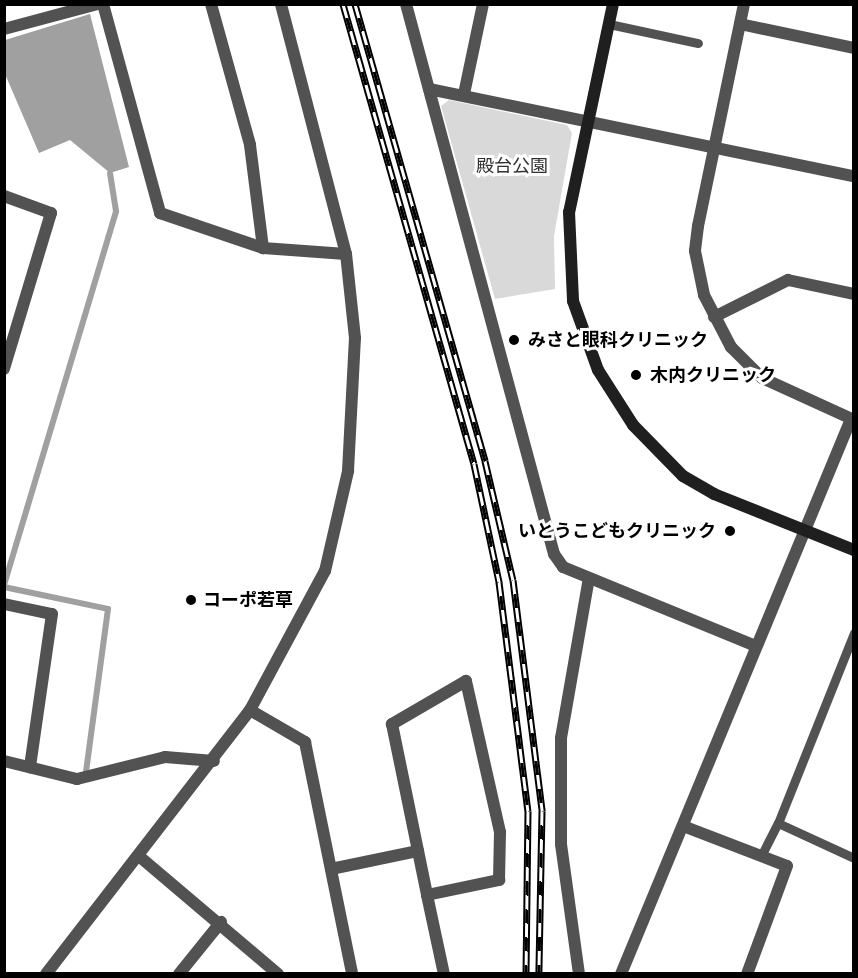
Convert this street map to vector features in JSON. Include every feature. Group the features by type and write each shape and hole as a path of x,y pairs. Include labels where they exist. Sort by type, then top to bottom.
{"street":[{"path":"4,29 97,4"},
{"path":"103,4 160,213 263,248 346,254"},
{"path":"211,4 250,145 263,248"},
{"path":"46,974 140,857 250,710 325,572 348,471 355,338 346,254 281,4"},
{"path":"406,4 554,554 563,567 756,646"},
{"path":"464,93 483,4"},
{"path":"613,4 569,212 568,269 580,326 598,370 633,425 683,476 803,530 854,550"},
{"path":"621,974 803,530 852,419 762,378 731,347 714,318 695,251 744,4"},
{"path":"740,24 854,48"},
{"path":"429,89 464,93 854,176"},
{"path":"4,196 51,213 4,369"},
{"path":"714,318 788,280 854,294"},
{"path":"579,974 561,844 561,738 589,578"},
{"path":"4,604 52,614 30,767"},
{"path":"427,895 499,880 500,832 466,681 392,724 427,895 444,974"},
{"path":"250,710 305,742 352,974"},
{"path":"4,761 78,779 165,757 214,761"},
{"path":"683,826 787,866 747,974"},
{"path":"331,869 418,851"},
{"path":"140,857 220,922 278,974"},
{"path":"179,974 220,922"}],"lane":[{"path":"609,24 698,43"},
{"path":"761,856 778,823 854,633"},
{"path":"778,823 854,858"}],"green space":[{"name":"殿台公園","path":"449,100 567,125 572,133 554,236 555,289 495,299 441,106"}],"shaded area":[{"path":"90,14 129,167 110,173 70,140 39,153 5,74 5,40"}],"waterway":[{"path":"4,585 116,211 110,173"},
{"path":"4,587 108,609 86,771"}],"railway":[{"path":"343,4 474,464 499,582 528,811 526,974"},
{"path":"355,4 485,461 513,580 542,811 539,974"}],"place":[{"name":"みさと眼科クリニック","path":"514,340"},
{"name":"木内クリニック","path":"636,375"},
{"name":"いとうこどもクリニック","path":"730,531"},
{"name":"コーポ若草","path":"191,600"}]}
